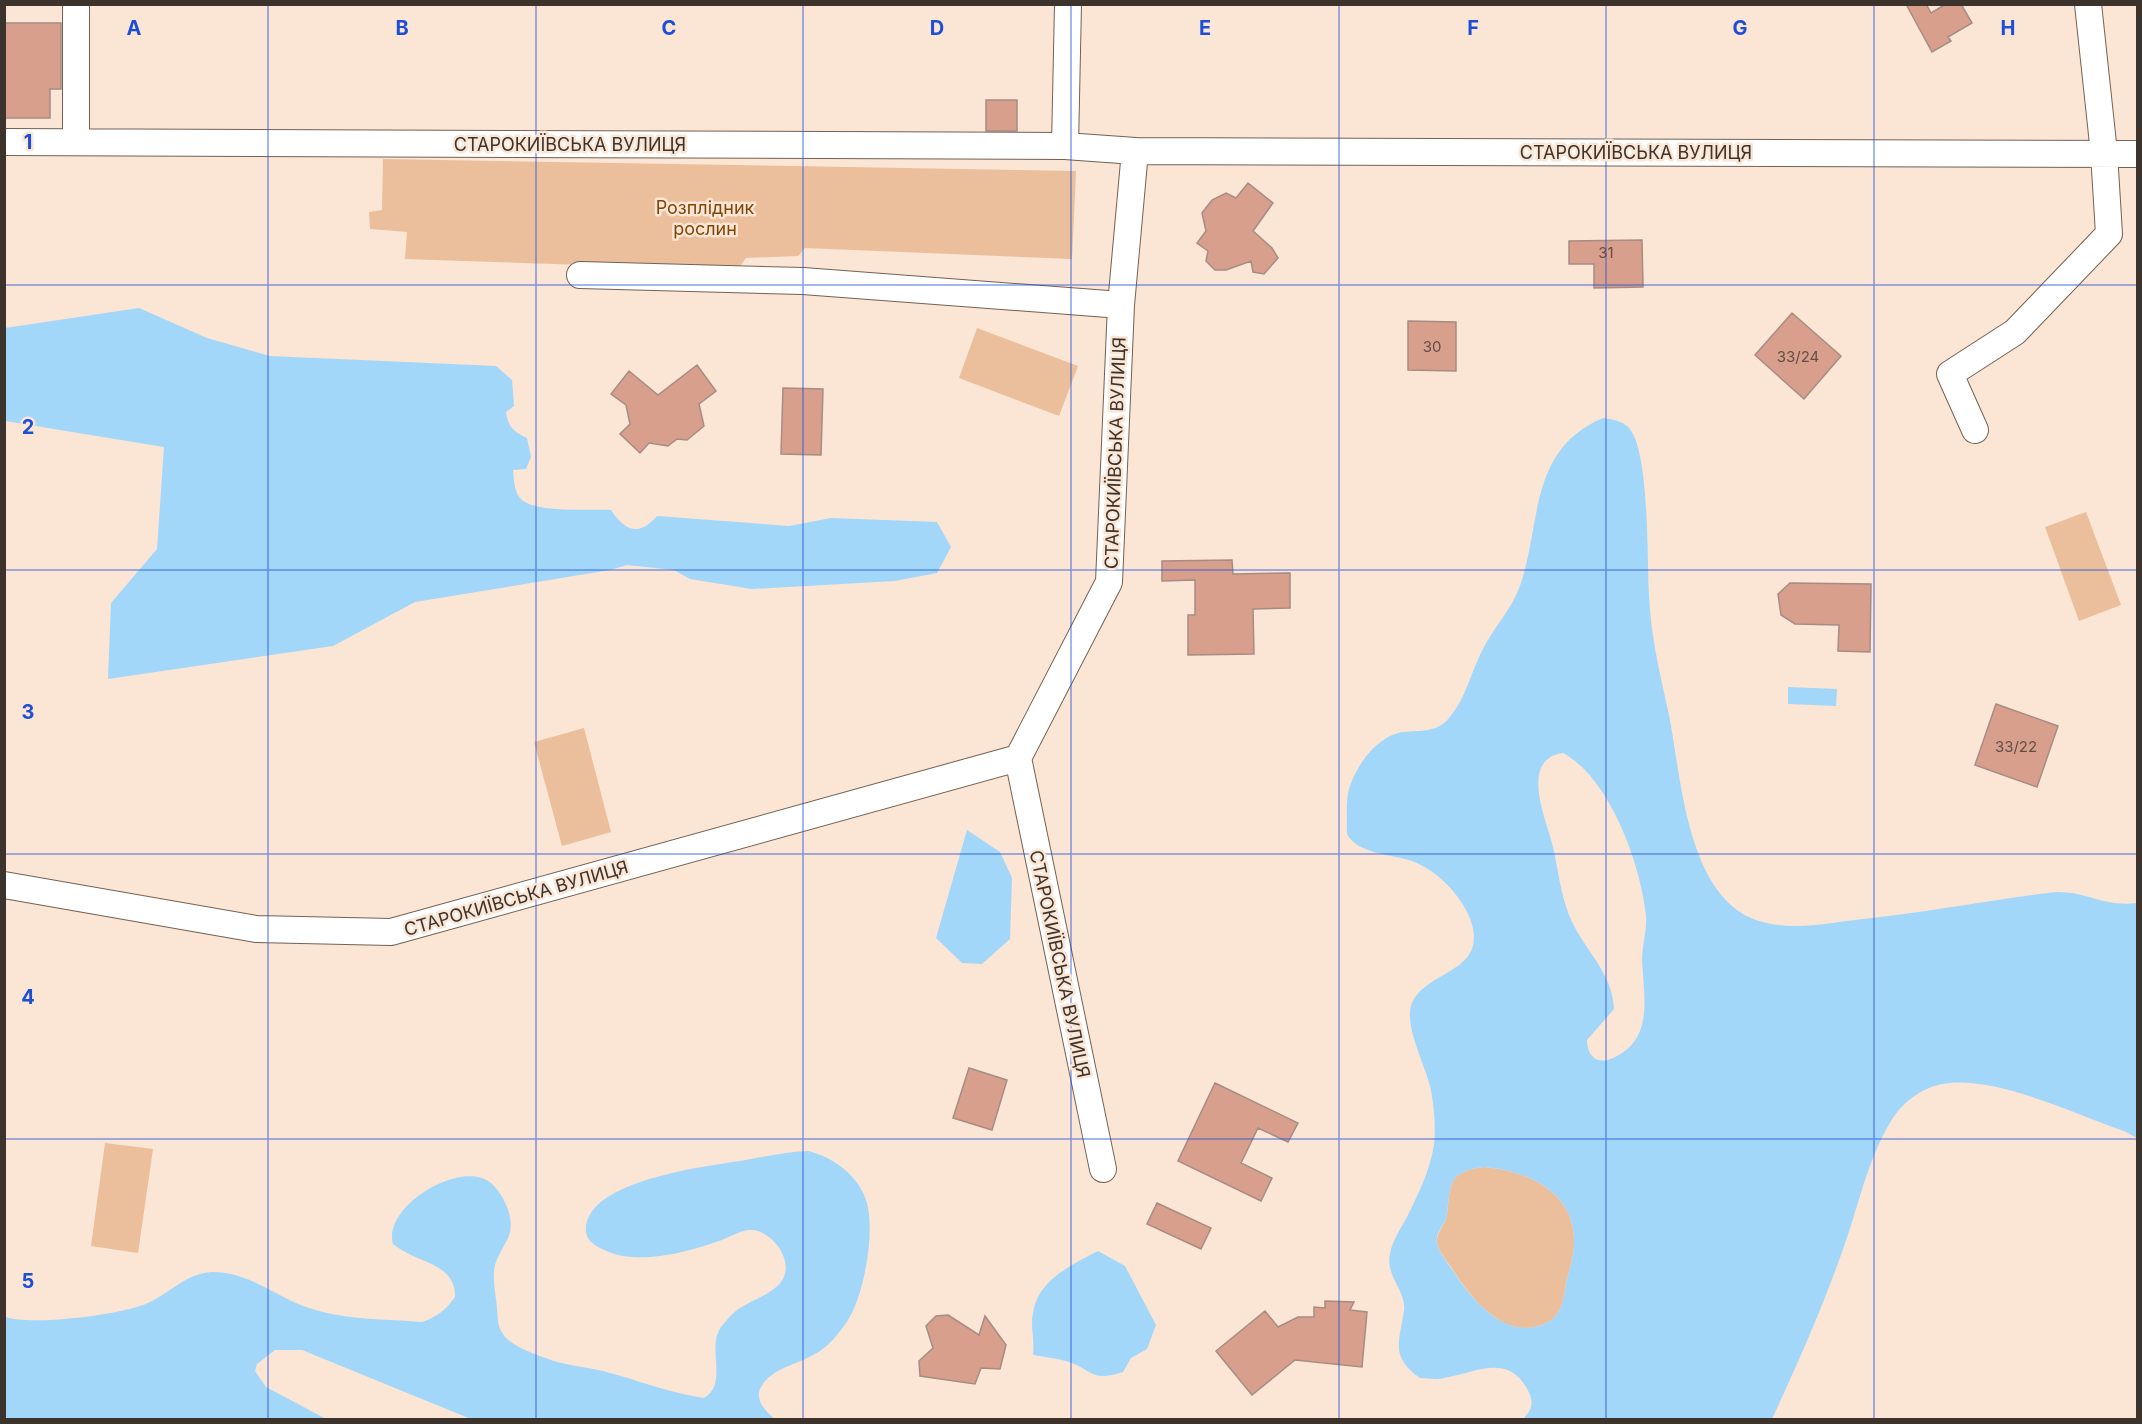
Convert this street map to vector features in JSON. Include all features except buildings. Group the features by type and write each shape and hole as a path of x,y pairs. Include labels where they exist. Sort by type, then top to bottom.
{"street":[{"path":"76,4 76,142"},
{"path":"1065,146 1068,4"},
{"path":"1975,430 1950,374 2014,332 2109,234 2104,153 2088,4"},
{"name":"СТАРОКИЇВСЬКА ВУЛИЦЯ","path":"4,142 1065,146 1135,152 2138,154"},
{"name":"СТАРОКИЇВСЬКА ВУЛИЦЯ","path":"1103,1169 1018,758 1109,582 1121,305 1135,152"},
{"path":"580,275 803,281 1121,305"},
{"name":"СТАРОКИЇВСЬКА ВУЛИЦЯ","path":"4,885 256,929 391,932 1018,758"}],"green space":[{"name":"Розплідник рослин","path":"383,159 1076,171 1072,259 805,248 798,256 746,258 737,270 405,259 407,232 370,229 369,212 382,210"},
{"path":"977,328 1078,366 1059,416 959,378"},
{"path":"2086,512 2121,605 2079,621 2045,527"},
{"path":"584,728 611,832 562,846 534,742"},
{"path":"105,1143 153,1149 138,1253 91,1246"},
{"path":"1483,1167 1516,1173 1531,1179 1557,1197 1567,1210 1572,1225 1573,1253 1562,1306 1548,1322 1533,1327 1518,1327 1504,1323 1479,1304 1438,1246 1437,1239 1446,1218 1453,1182 1463,1172"}],"water":[{"path":"139,308 207,338 270,356 496,366 512,380 514,406 506,412 508,422 515,431 527,438 531,457 526,469 513,470 517,494 522,500 539,507 611,510 622,523 632,529 644,527 657,516 789,526 831,518 937,522 951,547 937,573 895,581 752,589 690,579 674,570 627,565 610,570 415,602 333,646 108,679 111,603 157,549 164,447 5,421 5,328"},
{"path":"1603,418 1616,421 1624,424 1630,430 1638,448 1645,489 1652,626 1683,798 1700,857 1712,882 1729,903 1751,918 1764,923 1792,926 1887,916 2055,892 2066,892 2114,903 2137,903 2137,1138 2061,1107 1991,1086 1970,1083 1941,1084 1924,1090 1909,1100 1896,1113 1875,1152 1826,1295 1772,1419 1523,1419 1528,1414 1532,1402 1522,1381 1513,1373 1492,1368 1441,1379 1420,1378 1410,1370 1400,1355 1399,1339 1404,1303 1390,1269 1390,1254 1427,1173 1435,1132 1431,1090 1416,1046 1410,1023 1410,1012 1412,1003 1419,992 1463,961 1471,951 1474,938 1471,921 1462,902 1439,877 1412,861 1367,849 1352,841 1347,834 1348,793 1355,773 1375,746 1393,735 1428,730 1439,726 1455,710 1485,644 1512,604 1520,586 1536,513 1550,468 1561,449 1579,432","holes":["1563,753 1580,765 1609,802 1638,873 1646,916 1642,961 1645,1003 1641,1029 1626,1050 1603,1061 1591,1055 1587,1040 1614,1009 1612,996 1603,972 1569,915 1539,791 1542,766 1550,758","1483,1167 1516,1173 1531,1179 1557,1197 1567,1210 1572,1225 1573,1253 1562,1306 1548,1322 1533,1327 1519,1327 1493,1316 1470,1294 1438,1247 1437,1239 1446,1218 1453,1182 1463,1172"]},
{"path":"1788,687 1837,689 1836,706 1788,704"},
{"path":"967,830 1000,852 1012,878 1010,939 982,964 962,963 936,938"},
{"path":"808,1151 836,1163 852,1177 864,1194 869,1216 869,1248 863,1282 846,1323 818,1352 776,1372 764,1382 760,1389 760,1402 775,1419 471,1419 302,1350 275,1350 257,1364 255,1371 266,1387 326,1419 5,1419 5,1317 55,1320 118,1312 148,1303 195,1276 212,1272 226,1273 251,1280 309,1308 337,1315 422,1322 432,1318 445,1309 455,1297 454,1285 442,1270 393,1244 393,1229 400,1215 412,1201 428,1189 446,1181 464,1177 480,1178 493,1185 502,1196 510,1217 510,1231 496,1262 494,1276 499,1325 507,1339 526,1350 554,1361 603,1371 666,1390 704,1398 715,1384 717,1335 721,1327 737,1310 774,1289 780,1283 785,1275 786,1266 781,1251 767,1235 749,1230 706,1246 675,1253 628,1257 613,1254 591,1242 586,1232 591,1214 605,1199 652,1178 706,1166"},
{"path":"1098,1251 1125,1266 1156,1325 1147,1349 1131,1358 1123,1372 1104,1376 1092,1374 1066,1361 1033,1355 1032,1318 1041,1291 1057,1275"}]}
